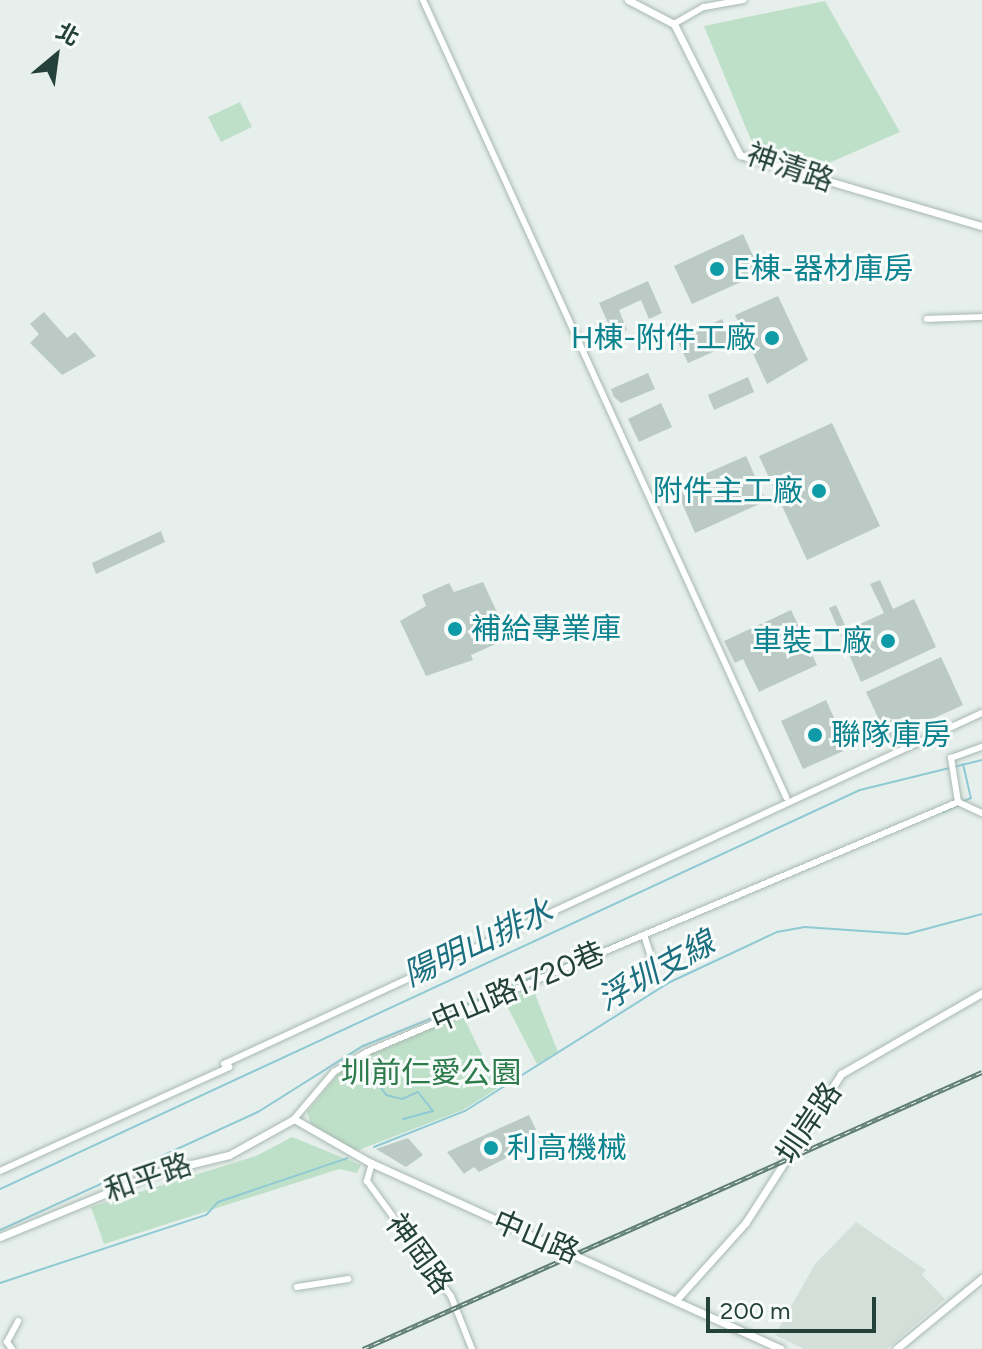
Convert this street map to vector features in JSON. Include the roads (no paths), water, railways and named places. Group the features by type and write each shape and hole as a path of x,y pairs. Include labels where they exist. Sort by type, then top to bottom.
{"street":[{"path":"423,0 786,797"},
{"path":"628,0 674,24 704,7 743,0"},
{"name":"神清路","path":"674,24 740,155 982,226"},
{"path":"927,319 982,317"},
{"path":"0,1171 982,713"},
{"path":"982,747 951,760 958,802 982,813"},
{"name":"中山路1720巷","path":"294,1119 349,1061 958,802"},
{"path":"644,935 652,960"},
{"name":"圳岸路","path":"677,1299 746,1222 841,1074 982,993"},
{"name":"中山路","path":"294,1119 372,1163 677,1299 781,1349"},
{"name":"和平路","path":"0,1237 155,1173 229,1155 294,1119"},
{"name":"神岡路","path":"372,1163 367,1181 451,1296 472,1349"},
{"path":"896,1349 982,1278"},
{"path":"297,1287 348,1279"},
{"path":"12,1349 7,1342 18,1321"}],"waterway":[{"name":"陽明山排水","path":"0,1189 860,790 982,760"},
{"path":"963,764 971,798 964,801"},
{"path":"943,812 959,805"},
{"name":"浮圳支線","path":"374,1147 465,1111 668,983 777,932 804,927 907,934 982,914"},
{"path":"0,1230 258,1112 363,1046 625,940"},
{"path":"350,1085 370,1072 386,1095 402,1099 418,1092 433,1111 403,1119"},
{"name":"浮圳支線","path":"0,1283 206,1215 218,1202 348,1158"}],"railway":[{"path":"363,1349 982,1072"}],"place":[{"name":"E棟-器材庫房","path":"717,269"},
{"name":"H棟-附件工廠","path":"772,338"},
{"name":"附件主工廠","path":"819,491"},
{"name":"補給專業庫","path":"455,629"},
{"name":"車裝工廠","path":"888,641"},
{"name":"聯隊庫房","path":"815,735"},
{"name":"利高機械","path":"491,1148"}],"park label":[{"name":"圳前仁愛公園","path":"431,1073"}]}
